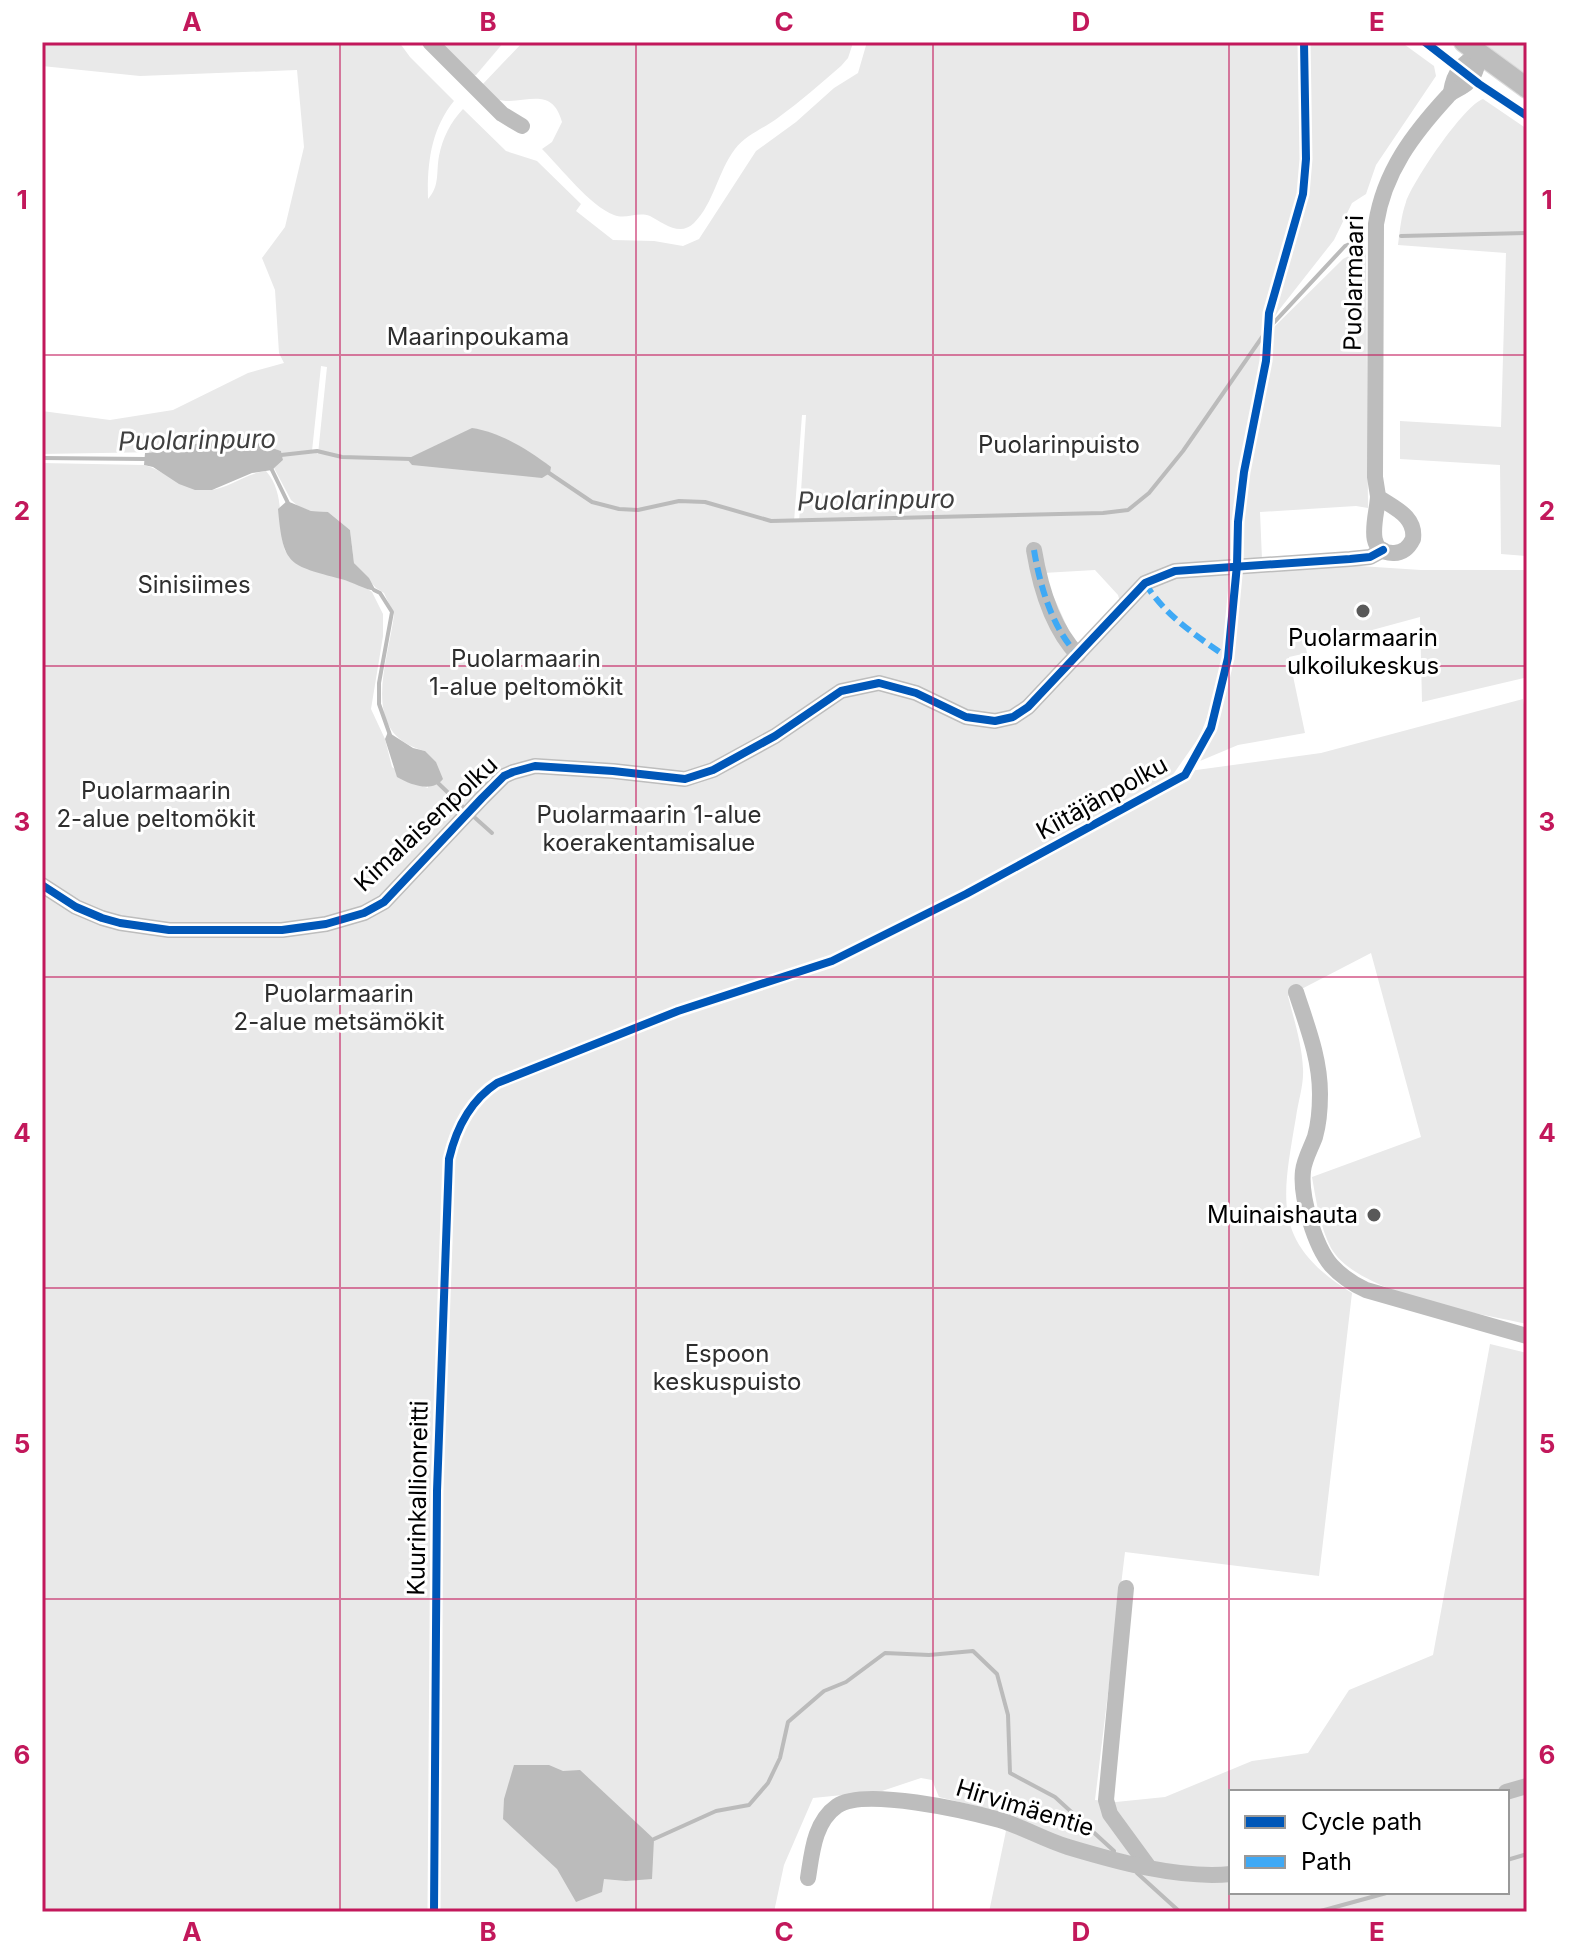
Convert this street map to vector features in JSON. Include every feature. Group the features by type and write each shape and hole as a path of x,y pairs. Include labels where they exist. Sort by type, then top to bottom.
{"main road":[{"path":"1472,48 1527,88"}],"street":[{"path":"430,42 502,114 522,126"},
{"name":"Puolarmaari","path":"1383,550 1373,534 1378,497 1375,477 1377,214 1397,159 1451,92 1453,76 1472,48"},
{"path":"1378,497 1408,518 1414,531 1410,546 1404,551 1383,550"},
{"path":"1034,550 1039,581 1057,623 1078,655"},
{"name":"Kimalaisenpolku","path":"42,885 76,907 102,918 169,930 282,930 326,924 364,913 384,902 504,776 535,766 685,779 713,770 775,736 841,691 879,683 916,693 966,717 995,721 1013,717 1028,707 1145,583 1175,571 1370,557 1383,550"},
{"path":"1296,992 1316,1055 1320,1093 1316,1132 1303,1168 1302,1181 1320,1248 1330,1264 1366,1290 1527,1336"},
{"path":"1126,1588 1106,1800 1110,1814 1148,1866"},
{"name":"Hirvimäentie","path":"808,1878 815,1838 823,1819 839,1804 860,1800 940,1806 1001,1820 1064,1846 1148,1866 1194,1875 1229,1874"}],"green space":[{"path":"42,42 399,42 454,101 435,135 428,173 428,199 436,184 445,136 463,109 506,151 537,161 581,204 576,211 613,240 654,241 683,246 699,239 756,151 796,122 834,88 858,73 867,42 1401,42 1434,66 1436,76 1376,165 1366,194 1352,203 1334,240 1267,330 1267,314 1263,338 1343,259 1366,247 1368,508 1356,506 1260,512 1262,559 1234,571 1221,681 1200,736 1172,776 1321,753 1523,699 1527,721 1527,1324 1450,1307 1391,1289 1345,1264 1331,1248 1321,1222 1312,1177 1421,1137 1371,953 1288,996 1299,1041 1303,1075 1287,1172 1288,1217 1295,1237 1307,1256 1352,1293 1319,1576 1125,1552 1095,1800 1116,1802 1165,1797 1252,1761 1308,1753 1349,1690 1433,1655 1490,1344 1527,1353 1527,1912 989,1912 1006,1831 980,1807 939,1797 932,1780 921,1778 882,1791 813,1798 784,1865 774,1912 42,1912 42,463 144,465 183,484 210,490 266,471 279,499 285,551 372,592 383,614 383,636 371,709 385,739 392,767 428,788 425,751 404,742 391,729 384,713 384,675 394,615 384,593 354,563 350,530 328,512 311,511 291,500 274,468 283,460 281,451 237,436 160,452 42,454 42,411 110,420 173,410 248,373 284,363 279,353 275,290 262,258 285,227 304,147 297,70 140,76 42,66","holes":["321,366 327,367 318,454 312,451","802,415 806,415 799,522 794,522","1095,570 1118,595 1123,612 1088,654 1073,640 1043,573"]},
{"path":"438,42 504,42 471,77"},
{"path":"523,42 853,43 848,58 841,66 735,149 701,215 689,227 677,229 650,216 614,215 595,204 542,149 552,142 562,122 551,103 534,99 496,99 481,86"},
{"path":"1481,42 1527,42 1527,77"},
{"path":"1483,99 1527,129 1527,556 1501,554 1500,465 1400,459 1400,421 1501,427 1506,253 1398,245 1404,207 1418,178 1452,129"},
{"path":"1344,565 1421,570 1526,570 1524,678 1422,702 1420,617 1306,648 1307,653 1289,657 1305,733 1238,745 1200,761 1226,692 1242,574"}],"shaded area":[{"path":"472,428 493,433 523,448 551,467 550,473 542,478 412,465 407,459"},
{"path":"237,436 281,451 283,460 272,470 252,473 212,490 195,490 144,465 145,453"},
{"path":"287,501 311,511 328,512 350,530 354,563 369,578 376,591 310,570 292,560 286,553 278,509"},
{"path":"388,732 413,748 425,751 436,762 443,779 427,787 397,777 385,739"},
{"path":"514,1765 549,1765 563,1771 580,1770 654,1839 652,1879 604,1879 602,1892 576,1902 557,1869 503,1819 504,1799"}],"waterway":[{"name":"Puolarinpuro","path":"1401,236 1527,233"},
{"name":"Puolarinpuro","path":"549,473 592,502 619,509 638,510 679,501 705,502 771,521 1128,510 1149,493 1183,451 1267,330 1345,246 1361,239"},
{"name":"Puolarinpuro","path":"281,455 317,451 342,457 411,459"},
{"name":"Puolarinpuro","path":"42,458 145,459"},
{"path":"271,468 288,503"},
{"path":"374,590 380,593 392,612 379,683 379,704 390,735"},
{"path":"438,783 466,810"},
{"path":"473,816 492,833"},
{"path":"654,1839 716,1811 749,1805 768,1783 780,1758 788,1722 824,1691 846,1682 885,1653 929,1655 973,1651 997,1674 1008,1715 1010,1773 1055,1797 1114,1851"},
{"path":"1509,1859 1527,1854"},
{"path":"1137,1873 1180,1912"},
{"path":"1317,1912 1383,1894"}],"marked path":[{"path":"1034,550 1048,606 1061,632 1078,655"},
{"path":"1145,583 1172,615 1228,658"}],"cycle path":[{"name":"Kiitäjänpolku","path":"434,1912 437,1491 449,1159 460,1126 472,1107 497,1083 678,1011 832,961 966,894 1185,775 1211,728 1228,658 1238,522 1244,472 1266,361 1269,313 1303,194 1306,159 1304,42"},
{"path":"1425,42 1527,116"},
{"path":"42,885 76,907 102,918 169,930 282,930 326,924 364,913 384,902 482,798 504,776 513,772 535,766 685,779 713,770 775,736 841,691 879,683 916,693 966,717 995,721 1013,717 1028,707 1145,583 1175,571 1370,557 1383,550"}],"place":[{"name":"Puolarmaarin ulkoilukeskus","path":"1363,611"},
{"name":"Muinaishauta","path":"1374,1215"}],"park label":[{"name":"Maarinpoukama","path":"478,337"},
{"name":"Puolarinpuisto","path":"1059,445"},
{"name":"Sinisiimes","path":"194,585"},
{"name":"Puolarmaarin 1-alue peltomökit","path":"526,673"},
{"name":"Puolarmaarin 2-alue peltomökit","path":"156,805"},
{"name":"Puolarmaarin 1-alue koerakentamisalue","path":"649,829"},
{"name":"Puolarmaarin 2-alue metsämökit","path":"339,1008"},
{"name":"Espoon keskuspuisto","path":"727,1368"}]}
